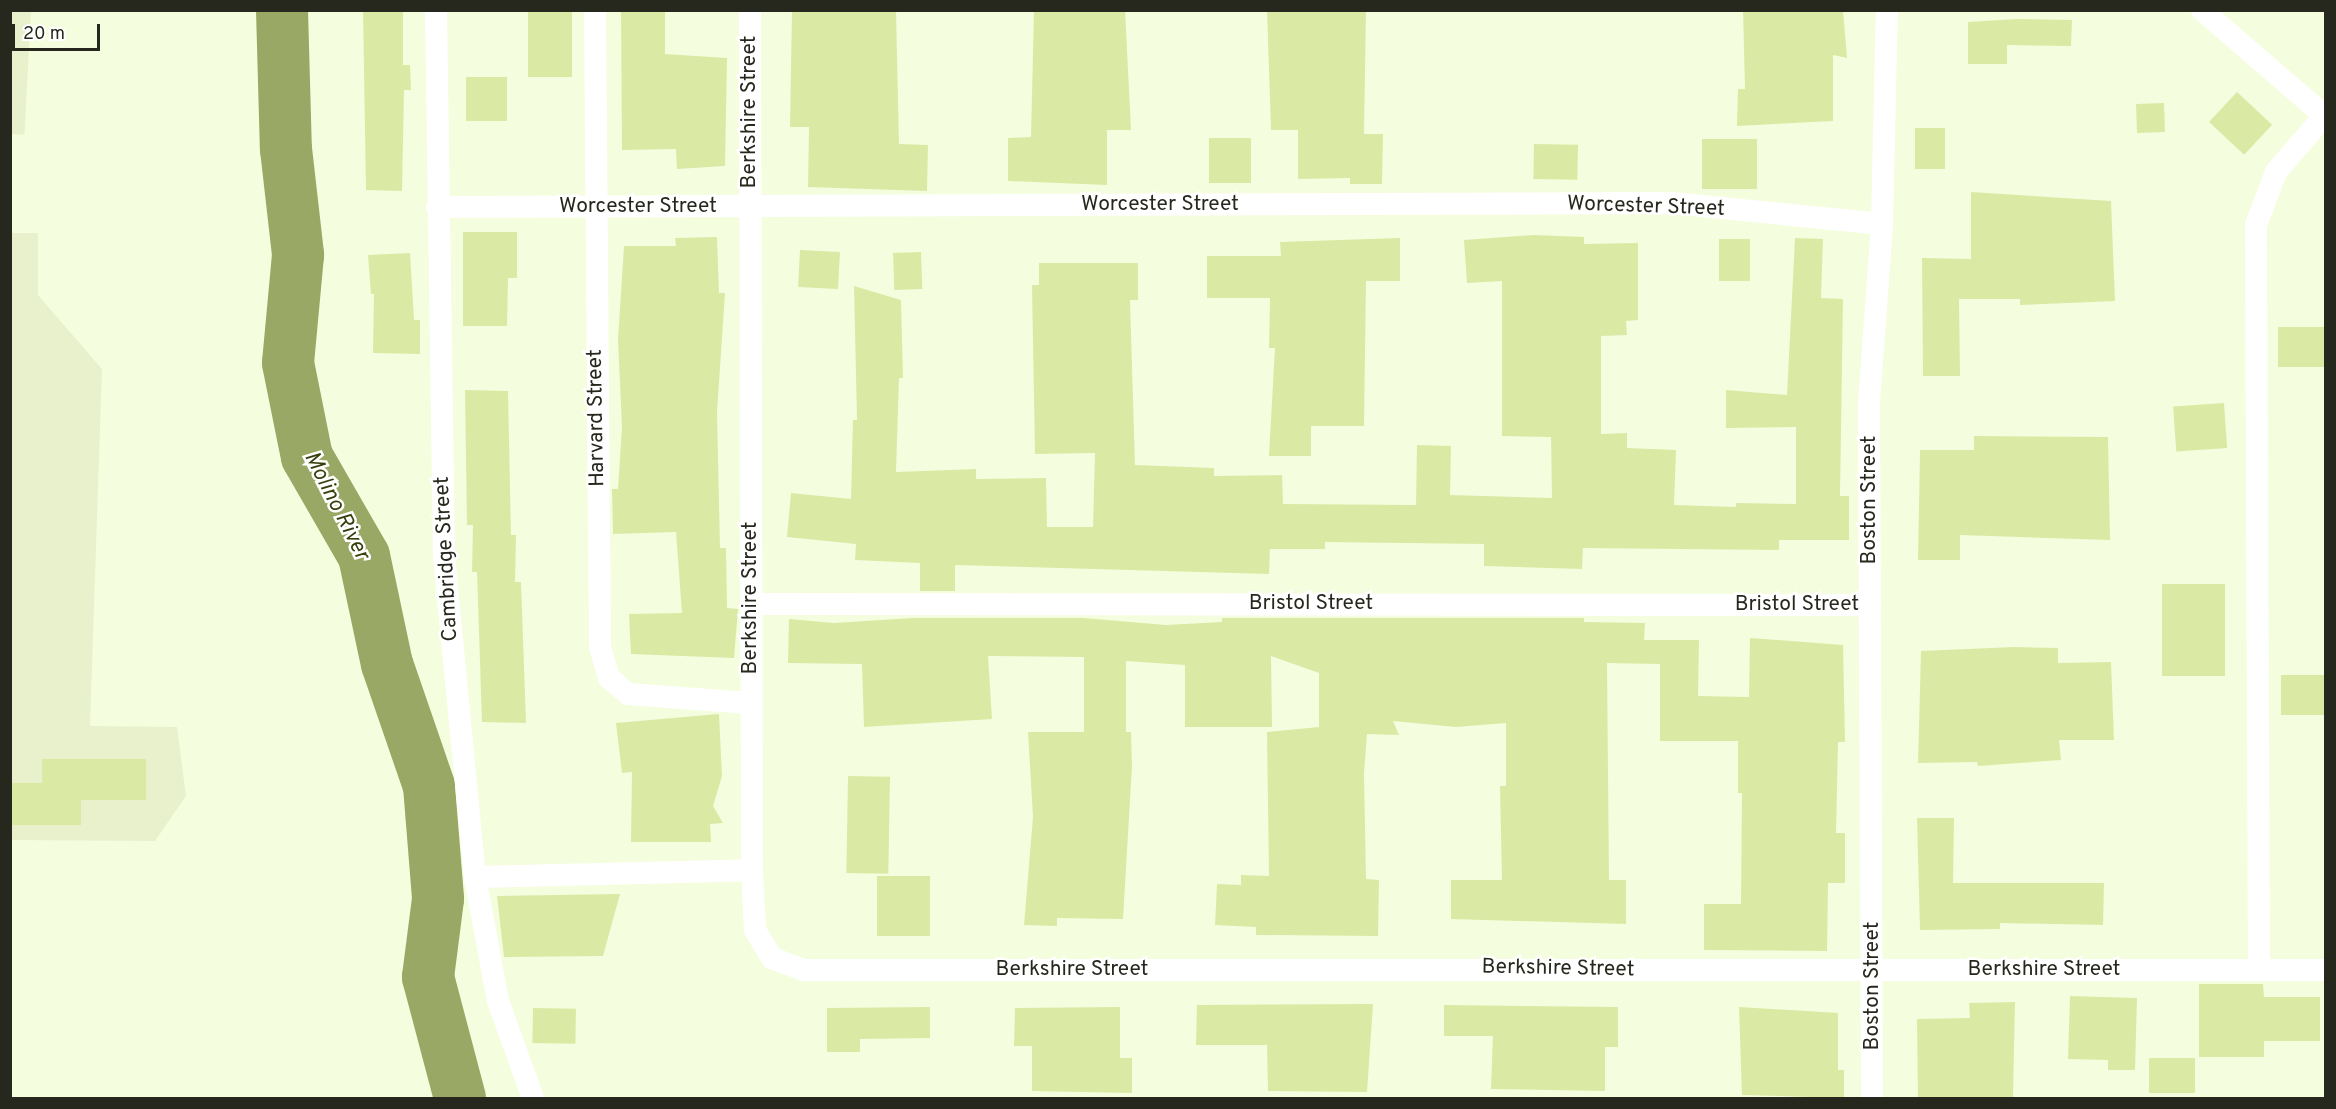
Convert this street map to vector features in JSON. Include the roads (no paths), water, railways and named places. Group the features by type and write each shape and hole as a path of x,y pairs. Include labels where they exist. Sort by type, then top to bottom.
{"street":[{"name":"Cambridge Street","path":"436,10 437,207 444,556 475,877 498,1001 533,1098"},
{"name":"Harvard Street","path":"595,10 600,647 609,678 628,694 750,703"},
{"name":"Berkshire Street","path":"750,10 752,870 755,930 772,958 803,970 2325,970"},
{"name":"Boston Street","path":"1872,1098 1869,402 1882,224 1887,10"},
{"path":"2202,10 2325,116 2276,172 2256,225 2259,970"},
{"name":"Worcester Street","path":"437,207 1672,203 1882,224"},
{"name":"Bristol Street","path":"751,604 1870,605"},
{"path":"475,877 752,870"}],"waterway":[{"name":"Molino River","path":"282,10 286,149 298,255 288,363 307,457 364,556 387,664 429,786 438,899 428,977 460,1098"}]}
